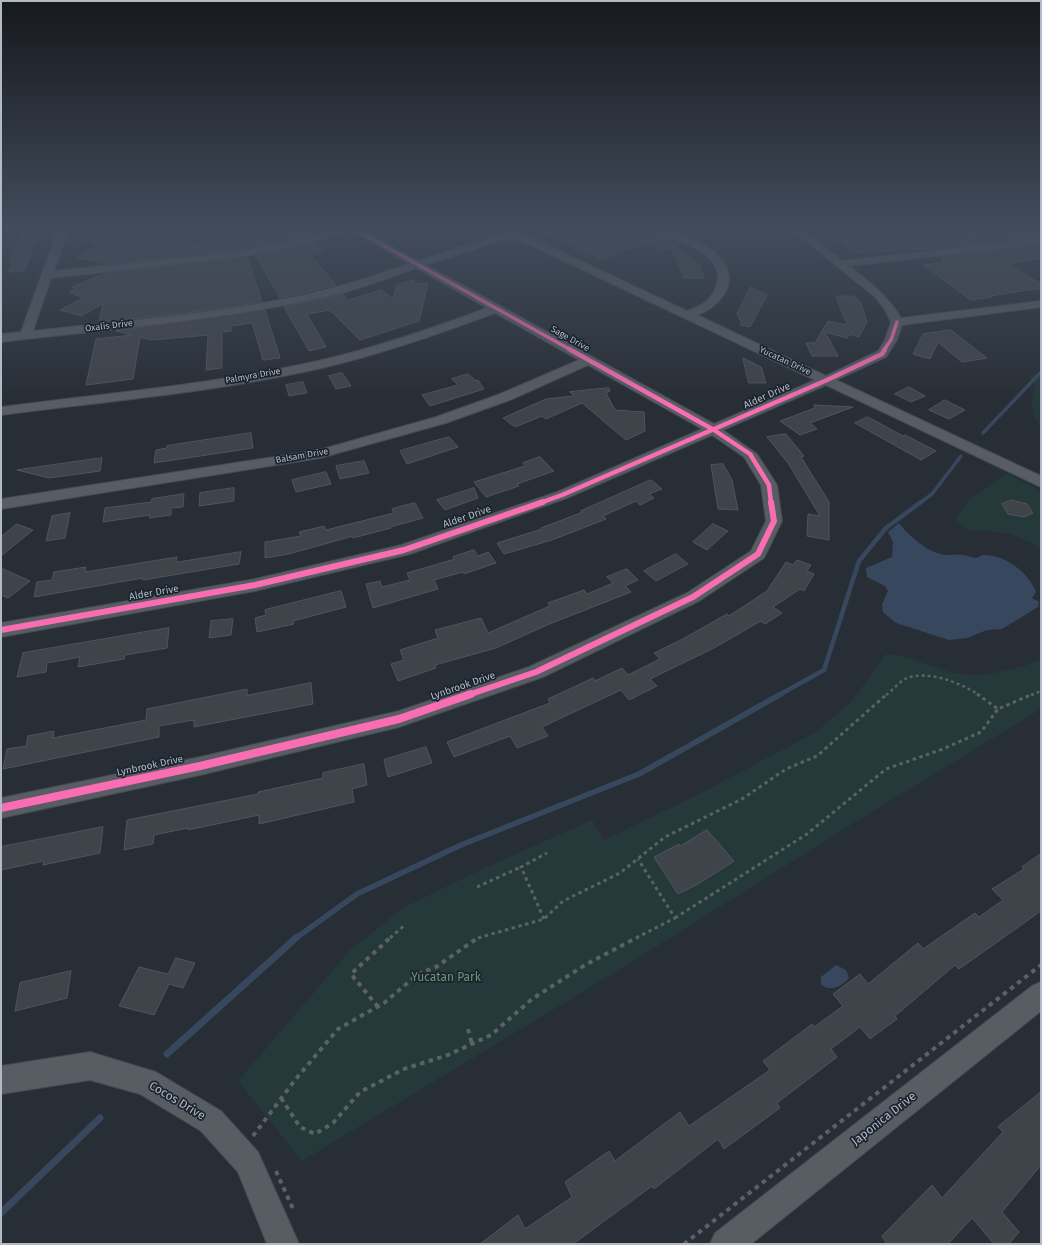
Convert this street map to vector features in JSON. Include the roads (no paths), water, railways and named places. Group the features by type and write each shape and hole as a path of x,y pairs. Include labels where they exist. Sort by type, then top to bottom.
{"street":[{"path":"26,335 44,287"},
{"name":"Oxalis Drive","path":"1,338 222,312 285,302 349,287"},
{"name":"Sage Drive","path":"459,287 714,430"},
{"name":"Yucatan Drive","path":"629,287 1041,482"},
{"path":"687,315 710,304 723,287"},
{"path":"869,287 879,295 889,307 897,322 1041,304"},
{"name":"Palmyra Drive","path":"1,411 228,381 321,364 408,341 497,308"},
{"name":"Alder Drive","path":"1,630 255,585 404,550 562,495 827,380 882,354 891,340 897,322"},
{"name":"Balsam Drive","path":"1,504 320,454 441,420 504,398 590,360"},
{"name":"Lynbrook Drive","path":"1,808 200,766 399,719 536,672 693,597 758,554 774,521 769,485 750,454 714,430"},
{"name":"Japonica Drive","path":"726,1244 1041,995"},
{"name":"Cocos Drive","path":"1,1080 90,1066 146,1082 211,1121 248,1162 283,1244"}],"water":[{"path":"899,523 917,542 934,552 943,555 966,555 973,558 983,555 992,556 1000,558 1016,566 1033,585 1036,592 1032,598 1039,602 1038,607 1002,629 987,630 967,638 949,640 896,623 883,612 882,604 888,591 885,586 867,577 866,568 892,557 893,542 888,532"},
{"path":"836,965 846,970 849,978 840,986 832,988 824,987 821,984 821,977"}],"waterway":[{"path":"983,433 1041,372"},
{"path":"920,503 932,494 961,456"},
{"path":"779,695 824,670 859,561 886,528 921,502"},
{"path":"296,938 357,894 461,845 639,774 781,694"},
{"path":"167,1054 297,937"},
{"path":"1,1213 100,1118"}],"park label":[{"name":"Yucatan Park","path":"446,978"}]}
